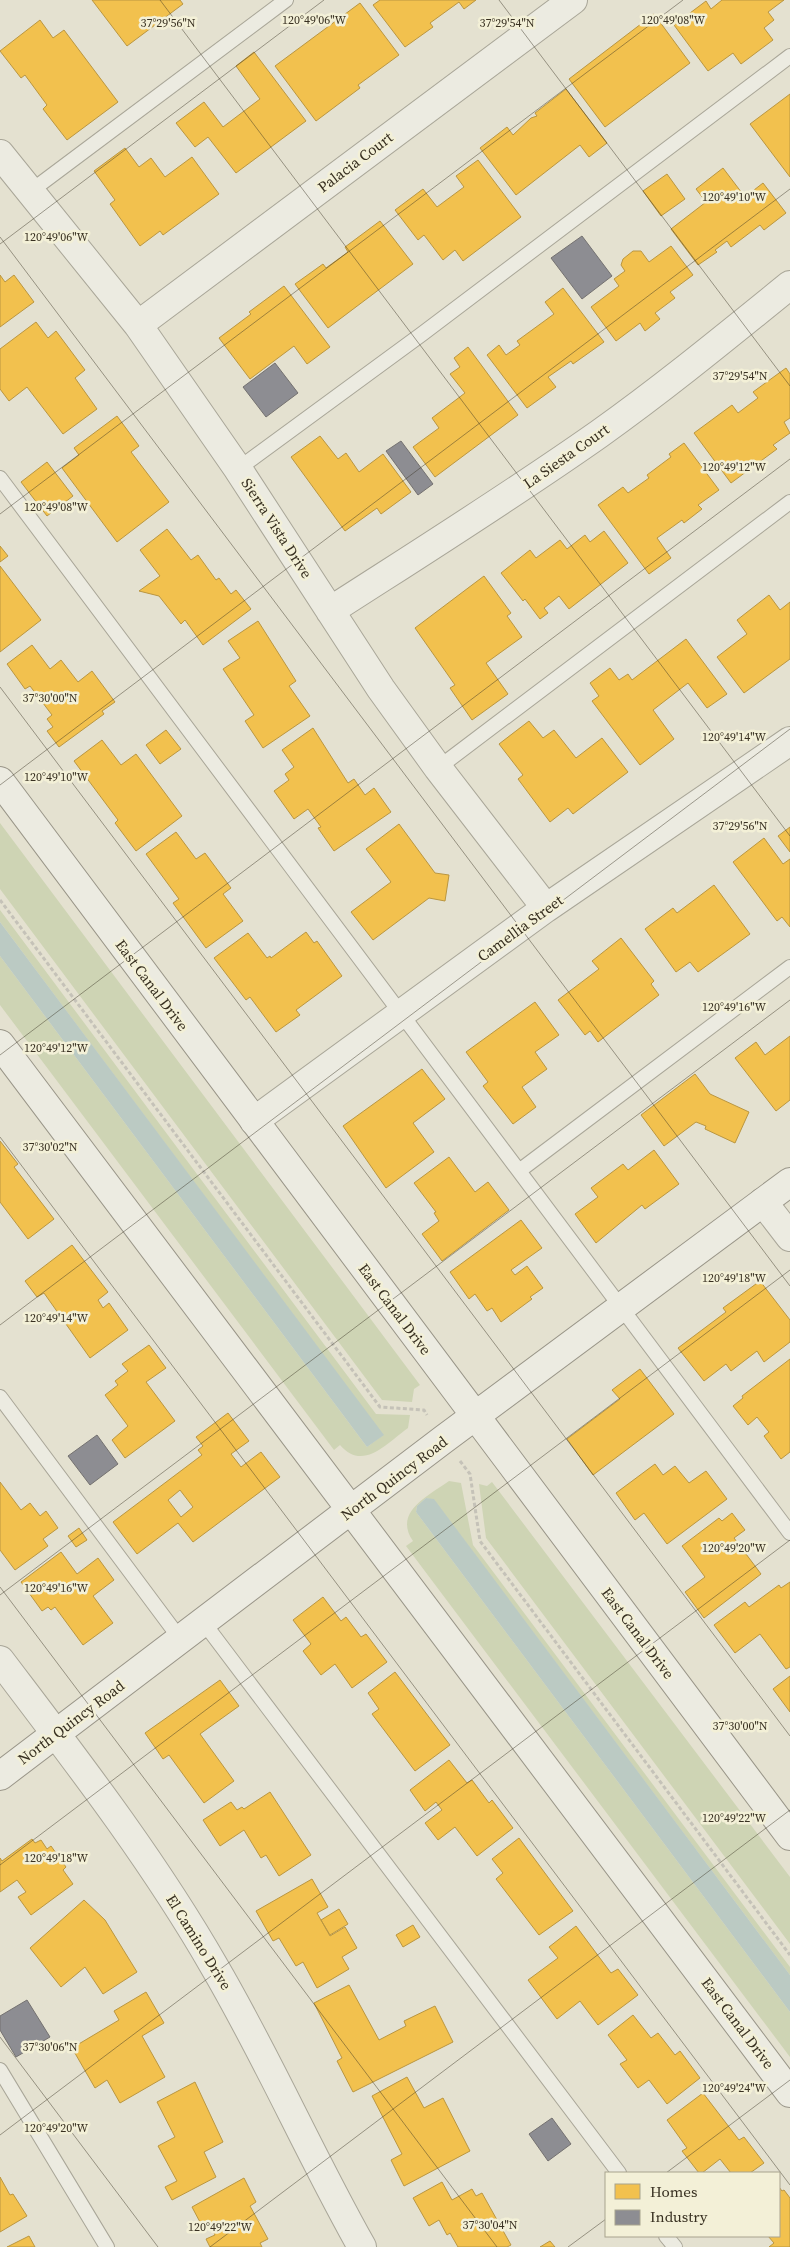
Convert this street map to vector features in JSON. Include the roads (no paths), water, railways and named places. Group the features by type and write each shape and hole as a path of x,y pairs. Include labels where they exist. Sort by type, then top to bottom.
{"street":[{"name":"Palacia Court","path":"138,325 573,0"},
{"name":"Sierra Vista Drive","path":"0,154 138,325 238,469 381,689 438,768 546,908"},
{"name":"La Siesta Court","path":"330,611 472,520 599,434 702,357 790,285"},
{"name":"Camellia Street","path":"254,1121 546,908 790,741"},
{"name":"East Canal Drive","path":"0,781 790,1836"},
{"name":"East Canal Drive","path":"0,1044 790,2092"},
{"name":"North Quincy Road","path":"0,1776 475,1416 790,1182"},
{"path":"764,1202 790,1238"},
{"name":"El Camino Drive","path":"0,1660 151,1866 213,1964 253,2035 362,2247"}],"lane":[{"path":"31,191 286,0"},
{"path":"238,469 430,328 790,56"},
{"path":"0,478 790,1533"},
{"path":"438,768 790,502"},
{"path":"519,1171 790,967"},
{"path":"0,1397 181,1640"},
{"path":"204,1623 618,2172"},
{"path":"0,2070 107,2247"},
{"path":"667,2237 675,2247"}]}
